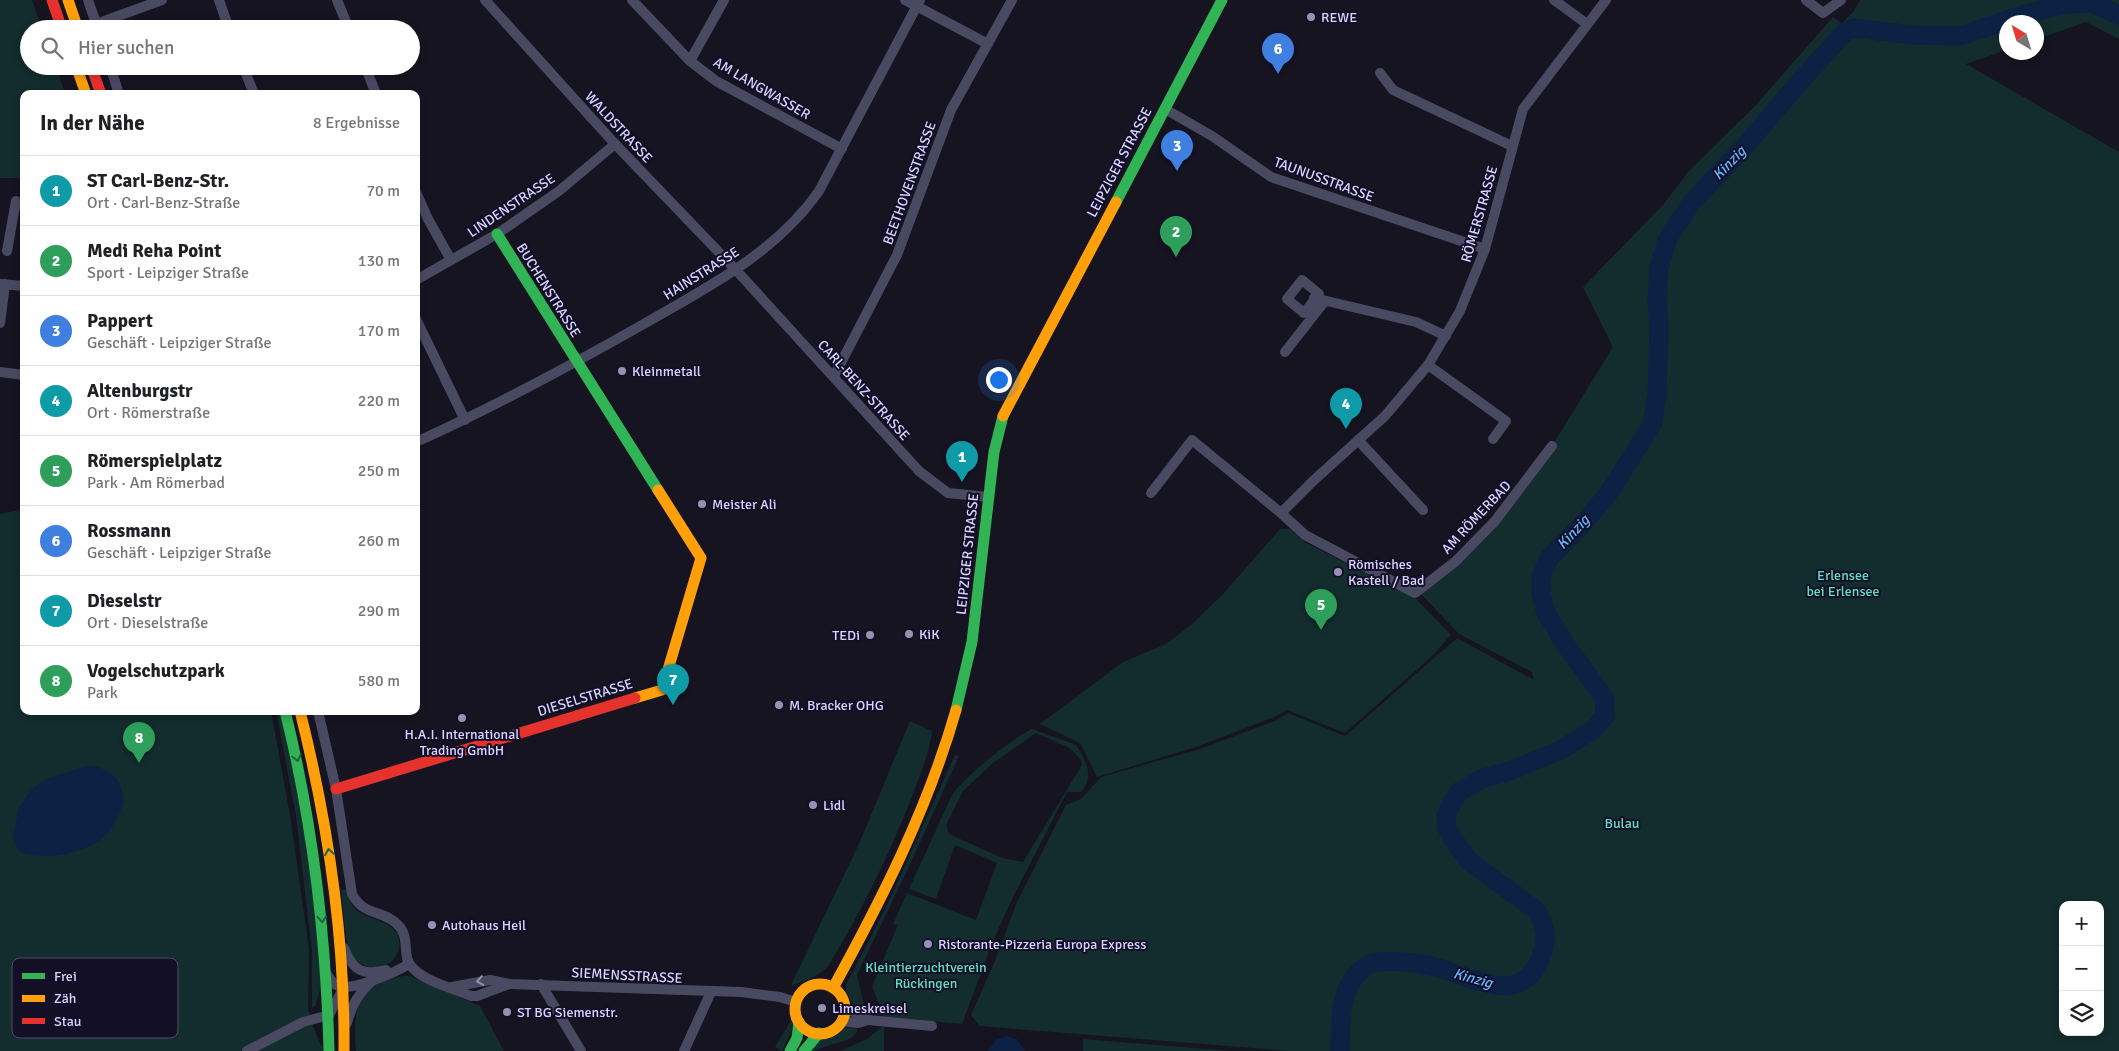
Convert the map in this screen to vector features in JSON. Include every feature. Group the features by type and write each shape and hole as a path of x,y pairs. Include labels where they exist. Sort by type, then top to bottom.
{"main road":[{"path":"52,0 59,20"},
{"path":"68,0 75,20"},
{"name":"LEIPZIGER STRASSE","path":"833,988 881,901 912,835 953,719 963,683 976,618 996,437 1005,412 1222,0"},
{"path":"79,75 85,90"},
{"path":"94,75 100,90"},
{"name":"BUCHENSTRASSE","path":"497,234 577,362"},
{"name":"DIESELSTRASSE","path":"336,789 662,690 701,558 577,362"},
{"path":"286,715 300,772 317,871 329,1014 329,1051"},
{"path":"301,715 314,766 334,882 344,987 344,1051"},
{"path":"790,1051 797,1038 799,1022 796,1002 799,995 810,986 822,984 833,988 842,998 843,1015 833,1030 819,1033 807,1030 799,1022"},
{"path":"804,1051 819,1033"}],"street":[{"path":"88,0 95,20"},
{"path":"112,20 162,0"},
{"path":"219,0 227,20"},
{"path":"337,0 345,20"},
{"name":"WALDSTRASSE","path":"485,0 615,144 736,270"},
{"name":"AM LANGWASSER","path":"632,0 690,61 716,81 842,149"},
{"path":"690,61 724,0"},
{"path":"905,0 918,3 988,44"},
{"name":"BEETHOVENSTRASSE","path":"834,376 897,255 951,110 1012,0"},
{"path":"1554,0 1587,24"},
{"name":"RÖMERSTRASSE","path":"1281,513 1385,416 1428,365 1446,336 1470,289 1485,249 1519,118 1528,100 1606,0"},
{"path":"1806,0 1824,13 1842,0"},
{"name":"HAINSTRASSE","path":"420,440 464,420 577,362 736,270 781,234 807,208 819,191 918,3"},
{"path":"1380,73 1393,90 1512,146"},
{"path":"113,75 119,90"},
{"path":"247,75 252,90"},
{"path":"369,75 374,90"},
{"name":"TAUNUSSTRASSE","path":"1165,109 1212,136 1271,177 1485,249"},
{"name":"LINDENSTRASSE","path":"420,278 497,234 559,190 615,144"},
{"path":"7,251 5,227 16,201"},
{"path":"420,201 451,260"},
{"name":"CARL-BENZ-STRASSE","path":"736,270 919,471 948,493 988,497"},
{"path":"0,323 2,284 20,286"},
{"path":"1285,352 1320,300 1416,322 1446,336"},
{"path":"420,328 464,420"},
{"path":"1428,365 1506,420 1493,439"},
{"path":"0,372 20,374"},
{"path":"1151,493 1192,440 1281,513"},
{"path":"1358,440 1424,510"},
{"name":"AM RÖMERBAD","path":"1281,513 1305,535 1416,592 1456,561 1495,521 1552,446"},
{"path":"319,715 336,789 352,894 362,908 388,918 398,925 404,935 409,964"},
{"path":"339,935 349,959 358,970 369,973 409,964"},
{"path":"326,974 335,985 344,987 374,980 398,971 409,964"},
{"name":"SIEMENSSTRASSE","path":"409,964 414,971 424,977 471,996 478,996 509,984"},
{"path":"344,1039 349,1016 356,998 374,980"},
{"name":"SIEMENSSTRASSE","path":"451,988 490,980 509,984 756,993 796,1002"},
{"path":"541,984 582,1051"},
{"path":"247,1051 303,1022 329,1014 344,987"},
{"path":"684,1051 711,992"},
{"path":"329,1014 344,1039"},
{"path":"843,1015 858,1022 868,1020 932,1026"}],"green space":[{"path":"0,0 32,0 39,20 20,20 20,75 59,75 64,90 20,90 20,178 0,178"},
{"name":"Erlensee bei Erlensee","path":"1860,0 2119,0 2119,39 2086,22 2044,37 2044,15 1999,15 1999,52 1966,64 2119,152 2119,1051 1289,1051 980,1026 971,1015 994,963 1017,902 1066,805 1081,799 1101,777 1200,749 1275,721 1288,713 1345,736 1457,638 1534,680 1532,672 1459,634 1420,593 1526,488 1613,347 1583,287 1663,205 1688,172 1756,105 1833,17 1842,23 1853,12"},
{"path":"20,510 20,715 272,715 290,815 309,949 308,1010 324,1051 0,1051 0,514"},
{"path":"1280,529 1290,529 1306,543 1414,597 1451,635 1431,657 1345,733 1287,710 1274,717 1199,746 1097,777 1080,743 1040,724 1123,662 1166,644 1191,625 1223,594"},
{"path":"277,715 280,715 286,733 314,882 322,983 315,1006 312,1008 312,951 296,816"},
{"path":"910,721 932,731 923,768 892,845 862,906 829,965 812,978 791,985 859,844"},
{"name":"Kleintierzuchtverein Rückingen","path":"1032,729 1076,745 1086,763 1088,780 1081,792 1067,792 1012,899 993,941 962,1024 884,1017 872,986 898,925 893,924 907,893 976,920 997,863 955,845 936,899 909,889 952,795 977,768","holes":["1036,733 1070,748 1081,760 1082,765 1023,862 1002,858 949,834 946,825 963,791 993,763"]},
{"path":"955,755 959,756 857,975 864,1005 861,1012 856,1010 846,992 846,985 886,907"},
{"path":"346,889 349,900 354,908 360,913 391,927 398,934 399,945 397,954 392,961 384,966 376,968 367,966 358,962 351,954 346,933 341,890"},
{"path":"410,976 480,1006 504,1051 356,1051 355,1023 360,1001 375,986 387,980"},
{"path":"792,1019 795,1023 782,1051 775,1047"},
{"path":"884,1025 884,1051 840,1051 867,1039"},
{"path":"851,1027 858,1029 849,1039 818,1050 808,1051 820,1037 843,1028"},
{"path":"1083,1039 1231,1051 1083,1051"}],"water":[{"path":"95,766 112,775 122,788 123,804 120,813 107,834 97,842 76,852 41,856 19,852 13,837 19,807 34,787 48,778 84,767"},
{"path":"1006,1036 1017,1039 1025,1051 988,1051 996,1040"}],"waterway":[{"name":"Kinzig","path":"1340,1051 1341,1016 1346,992 1358,972 1368,965 1388,962 1419,964 1485,983 1506,986 1516,984 1525,979 1532,973 1539,961 1545,945 1545,933 1536,910 1470,862 1452,838 1447,828 1446,816 1459,792 1483,778 1510,771 1561,750 1593,730 1605,716 1604,697 1565,644 1546,613 1541,594 1541,577 1549,558 1582,525 1608,494 1652,425 1657,395 1659,268 1668,238 1692,202 1746,145 1845,32 1854,28 1913,35 1960,36 2026,14 2066,4 2092,3 2119,15"}],"traffic: fast":[{"path":"1116,202 1222,0"},
{"path":"497,234 658,490"},
{"path":"956,710 972,642 994,452 1003,416"},
{"path":"286,715 303,795 316,880 325,965 329,1051"},
{"path":"790,1051 797,1038 799,1022"},
{"path":"804,1051 819,1033"}],"traffic: slow":[{"path":"68,0 75,20"},
{"path":"79,75 85,90"},
{"path":"1003,416 1116,202"},
{"path":"635,698 662,690 701,558 658,490"},
{"path":"833,988 869,921 918,818 945,746 956,710"},
{"path":"301,715 319,795 333,880 344,1008 344,1051"},
{"path":"820,984 829,986 840,995 845,1009 843,1018 834,1029 820,1034 811,1032 800,1023 795,1009 797,1000 806,989 820,984"}],"traffic: jam":[{"path":"52,0 59,20"},
{"path":"94,75 100,90"},
{"path":"336,789 635,698"}],"place":[{"name":"REWE","path":"1311,17"},
{"name":"Rossmann","path":"1278,74"},
{"name":"Pappert","path":"1177,171"},
{"name":"Medi Reha Point","path":"1176,257"},
{"name":"Kleinmetall","path":"622,371"},
{"name":"Altenburgstr","path":"1346,429"},
{"name":"ST Carl-Benz-Str.","path":"962,482"},
{"name":"Meister Ali","path":"702,504"},
{"name":"Römisches Kastell / Bad","path":"1338,572"},
{"name":"Römerspielplatz","path":"1321,630"},
{"name":"KiK","path":"909,634"},
{"name":"TEDi","path":"870,635"},
{"name":"Dieselstr","path":"673,705"},
{"name":"M. Bracker OHG","path":"779,705"},
{"name":"H.A.I. International Trading GmbH","path":"462,718"},
{"name":"Vogelschutzpark","path":"139,763"},
{"name":"Lidl","path":"813,805"},
{"name":"Autohaus Heil","path":"432,925"},
{"name":"Ristorante-Pizzeria Europa Express","path":"928,944"},
{"name":"Limeskreisel","path":"822,1008"},
{"name":"ST BG Siemenstr.","path":"507,1012"}],"park label":[{"name":"Bulau","path":"1622,823"}]}
